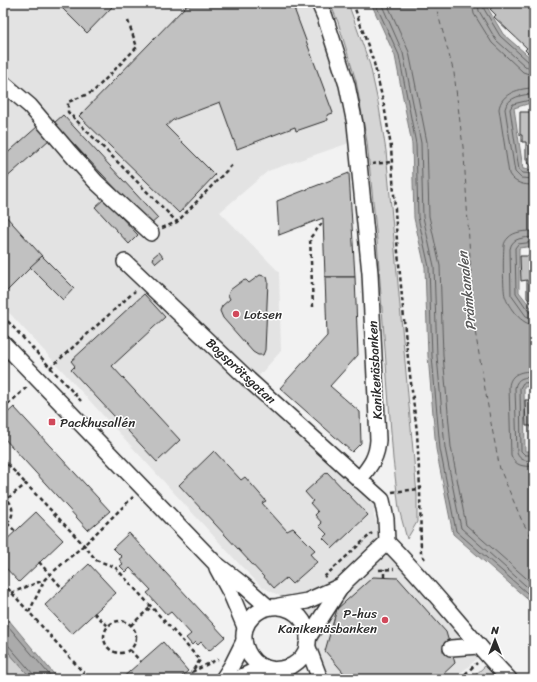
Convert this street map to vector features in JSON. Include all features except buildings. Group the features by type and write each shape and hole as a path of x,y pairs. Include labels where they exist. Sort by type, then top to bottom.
{"street":[{"name":"Kanikenäsbanken","path":"319,3 347,85 355,124 370,273 378,440 377,452 371,464 358,480"},
{"path":"3,83 30,106 96,182 151,233"},
{"name":"Bogsprötsgatan","path":"125,262 249,380 358,480"},
{"path":"3,343 215,563 274,606 290,609 300,616 306,626 308,641 320,679"},
{"path":"358,480 382,500 386,519 387,542 409,564 482,650 509,679"},
{"path":"237,679 268,668 283,669 293,665 301,658 308,641 343,584 387,542"},
{"path":"215,563 231,594 245,634 249,655 259,665 268,668 286,679"},
{"path":"223,679 232,665 253,615 260,609 307,601 343,584"},
{"path":"450,648 482,650"}],"path":[{"path":"353,3 374,63 384,105 392,162 406,342 417,432 421,554 426,560"},
{"path":"128,21 137,47 93,92 68,102 68,112 177,222"},
{"path":"359,164 392,162"},
{"path":"151,233 177,222 232,165"},
{"path":"313,307 310,238 323,222"},
{"path":"50,368 146,282"},
{"path":"3,409 28,386"},
{"path":"3,458 84,545 96,560 115,567 200,660 191,673 224,656"},
{"path":"8,498 26,484"},
{"path":"3,496 8,498 12,506 13,514 7,523 3,525"},
{"path":"29,612 45,579 84,545 133,497"},
{"path":"7,523 15,531"},
{"path":"323,578 351,553"},
{"path":"39,562 63,589"},
{"path":"384,569 384,577"},
{"path":"11,593 45,579"},
{"path":"3,583 89,679"},
{"path":"131,625 151,607"},
{"path":"94,613 108,626"},
{"path":"115,621 124,621 131,625 135,632 135,641 130,650 124,653 116,653 108,649 104,641 104,633 108,626 115,621"},
{"path":"130,650 141,662"},
{"path":"460,679 482,650"}],"shaded area":[{"path":"3,3 310,3 341,85 352,142 268,171 220,212 279,272 281,351 256,379 373,481 374,516 390,553 480,656 454,679 327,679 304,608 262,587 241,566 3,306"},
{"path":"330,3 348,3 370,65 386,151 417,495 417,522 407,539 399,509 393,459 377,240 367,142 356,81 338,22"},
{"path":"3,646 32,679 3,679"},
{"path":"485,666 498,679 471,679"}],"water":[{"name":"Pråmkanalen","path":"371,3 486,3 503,34 532,59 534,57 534,102 514,108 523,169 534,170 534,246 519,248 519,292 534,311 534,386 524,387 525,451 534,451 534,605 453,534 436,449 428,356 425,267 414,218 412,144 395,56"},
{"path":"3,613 58,679 32,679 3,646"}],"ferry route":[{"path":"435,3 454,73 464,155 474,325 490,418 500,469 522,521 534,541"}],"place":[{"name":"Lotsen","path":"236,314"},
{"name":"Packhusallén","path":"52,422"},
{"name":"P-hus Kanikenäsbanken","path":"385,620"}]}
